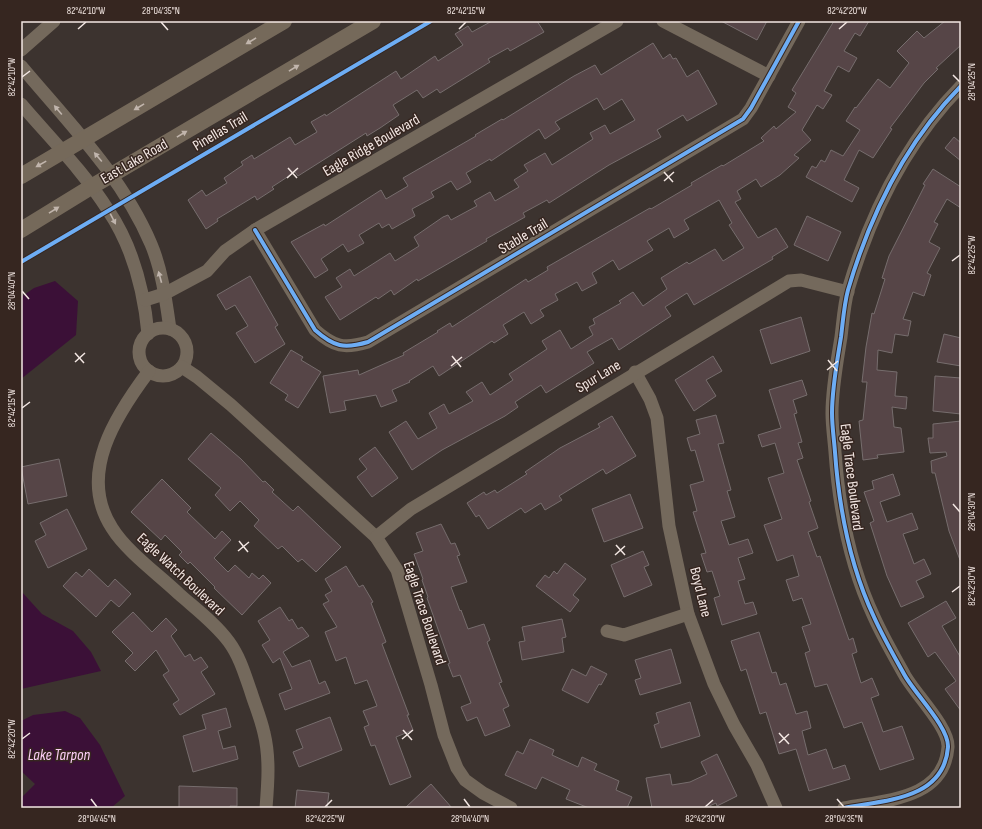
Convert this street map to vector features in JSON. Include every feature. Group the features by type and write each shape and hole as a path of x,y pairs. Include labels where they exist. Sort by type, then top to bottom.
{"main road":[{"path":"21,176 284,21"},
{"name":"East Lake Road","path":"21,230 91,187 373,21"}],"street":[{"path":"21,50 53,21"},
{"name":"Eagle Ridge Boulevard","path":"145,300 164,294 207,271 225,251 255,230 617,21"},
{"path":"663,21 769,76"},
{"name":"Stable Trail","path":"255,230 315,330 329,342 350,347 368,342 743,119 769,76 799,21"},
{"path":"21,66 112,175 134,210 151,245 164,294 170,330"},
{"name":"Eagle Trace Boulevard","path":"844,808 902,797 928,787 939,776 948,748 946,733 905,676 874,616 854,566 842,514 837,477 832,413 837,361 848,292 868,233 890,186 913,145 947,100 961,86"},
{"path":"21,104 109,210 130,251 145,300 148,334"},
{"name":"Spur Lane","path":"376,537 411,509 635,372 789,281 801,280 848,292"},
{"path":"162,328 170,330 177,333 186,345 185,361 182,367 170,375 162,376 149,371 141,360 139,353 143,339 148,334 162,328"},
{"name":"Eagle Trace Boulevard","path":"182,367 197,377 231,405 376,537 397,570 444,735 457,768 465,780 502,805 511,808"},
{"name":"Eagle Watch Boulevard","path":"149,371 132,394 113,426 103,451 97,478 101,503 112,528 126,545 207,619 229,642 242,666 264,733 268,757 266,808"},
{"name":"Boyd Lane","path":"635,372 650,399 656,418 669,526 688,614 714,684 734,725 757,765 776,808"},
{"path":"606,632 624,635 688,614"}],"water":[{"path":"55,281 78,301 76,335 21,379 21,297 34,288"},
{"path":"21,591 42,614 73,631 91,652 101,671 21,689"},
{"name":"Lake Tarpon","path":"65,711 80,718 100,745 125,796 111,808 21,808 21,798 35,784 21,771 21,721 33,715"}],"building":[{"path":"492,21 537,21 544,32 510,51 508,48 488,59 490,62 440,93 437,89 423,98 417,90 393,105 399,115 380,128 367,136 366,133 298,176 295,172 272,187 274,189 257,200 255,196 217,219 218,221 206,229 188,200 202,190 206,196 227,183 224,178 243,165 241,162 252,155 254,159 290,137 295,145 317,132 311,122 325,114 326,116 396,71 401,79 435,56 438,61 463,45 455,34 468,26 472,32"},
{"path":"721,21 767,21 757,40"},
{"path":"834,21 869,21 860,36 855,33 844,51 857,58 849,72 838,66 824,91 832,95 823,109 817,105 802,130 811,140 794,155 799,158 780,175 761,187 756,179 737,191 741,199 735,202 758,238 776,228 788,247 772,257 773,259 694,305 687,293 665,307 671,316 619,350 612,338 587,352 594,363 546,393 541,385 515,402 518,407 505,416 442,450 412,470 389,432 406,421 418,439 437,428 429,413 444,404 449,414 473,401 466,392 482,382 490,395 513,380 509,374 547,349 542,341 560,330 571,349 593,335 589,327 595,324 593,319 621,303 619,301 633,292 643,306 667,289 661,278 687,262 689,264 715,249 723,261 744,248 729,225 732,223 719,200 684,220 689,229 674,238 669,228 647,241 653,250 619,270 613,260 592,273 597,283 582,291 577,282 555,294 558,300 540,310 544,316 531,324 524,312 503,325 508,334 494,343 492,341 439,376 433,366 409,381 410,382 392,390 397,401 381,407 376,395 344,401 346,410 330,413 323,376 358,370 359,375 404,355 403,353 450,323 452,327 526,279 528,282 548,270 547,267 650,208 651,209 692,185 691,183 722,165 723,166 764,141 761,138 774,126 776,129 796,112 788,107 796,93 792,90"},
{"path":"945,21 961,21 961,45 936,68 938,69 924,83 890,128 892,129 873,158 859,150 844,180 859,188 852,202 806,177 812,166 816,168 821,160 825,162 831,150 843,156 860,130 846,121 855,107 856,108 878,79 890,88 909,63 897,51 917,31 924,38"},
{"path":"653,43 663,59 670,54 673,59 676,58 687,77 698,70 717,104 687,121 683,115 657,130 661,137 609,165 549,203 547,200 523,213 525,217 486,239 487,241 418,281 417,279 394,295 391,290 378,299 376,297 340,320 325,297 342,287 336,278 350,269 354,276 390,253 395,261 419,246 414,237 443,217 448,215 451,220 477,206 474,201 490,192 495,201 519,187 514,180 528,171 524,165 545,153 552,165 593,139 590,133 605,125 610,134 635,120 622,99 604,110 597,98 555,122 560,129 545,139 539,129 491,161 490,159 466,173 471,182 457,190 451,181 431,192 434,197 412,209 415,216 392,229 389,224 382,228 379,223 359,235 364,243 348,252 343,244 321,259 328,270 315,278 291,242 324,224 325,226 381,190 386,199 408,186 403,178 476,136 475,135 502,119 503,120 574,76 595,65 601,75"},
{"path":"954,137 961,143 961,161 945,148"},
{"path":"933,169 961,187 961,208 947,199 934,222 938,224 929,242 940,248 927,273 931,275 924,296 913,292 903,319 911,321 908,336 895,334 892,353 878,350 877,370 897,372 895,396 907,397 906,409 892,407 894,427 901,428 904,452 877,455 878,458 863,460 859,421 863,420 867,382 862,382 872,313 874,314 885,279 882,278 889,256 925,185 923,184"},
{"path":"807,216 841,232 828,261 794,245"},
{"path":"250,276 278,325 275,327 285,344 255,363 236,333 248,326 235,305 226,310 217,295"},
{"path":"801,317 810,351 771,364 760,330"},
{"path":"944,334 961,338 961,366 937,362"},
{"path":"291,350 303,357 301,360 321,372 298,408 285,400 288,395 270,383"},
{"path":"713,356 722,371 706,380 716,396 694,411 675,380"},
{"path":"935,376 961,378 961,414 933,411"},
{"path":"802,380 807,395 793,400 797,413 794,414 802,442 798,443 803,458 797,460 811,501 809,502 818,528 808,532 817,557 820,556 849,640 853,638 857,652 852,654 861,683 872,678 879,695 871,698 883,732 902,726 914,759 880,770 862,722 844,728 827,684 815,687 805,653 810,651 802,627 811,624 802,598 793,601 786,580 799,576 793,555 777,561 764,525 782,519 768,478 784,473 775,443 762,447 758,435 781,428 769,390"},
{"path":"716,415 724,443 718,444 731,490 727,491 735,517 721,521 729,545 748,539 753,553 738,558 745,579 738,581 745,604 753,602 757,614 722,625 714,598 720,596 712,571 707,572 701,554 706,553 693,512 697,511 690,485 704,481 695,450 691,451 687,438 700,434 696,420"},
{"path":"612,416 636,456 606,474 603,469 559,496 562,500 545,510 541,503 525,513 521,508 488,529 479,515 476,517 467,503 484,492 486,495 495,490 497,493 527,474 525,472 560,448 600,427 598,424"},
{"path":"961,421 960,560 949,531 935,473 932,473 931,461 947,456 946,452 930,453 928,438 933,438 933,424"},
{"path":"211,433 241,459 263,482 265,481 274,490 272,492 293,511 298,506 341,547 316,572 302,559 298,562 282,546 278,549 254,526 259,520 240,501 230,511 215,495 221,488 188,459"},
{"path":"375,447 398,478 372,497 357,477 367,469 359,459"},
{"path":"59,459 67,496 28,504 21,467"},
{"path":"893,474 900,495 880,502 887,522 912,513 918,529 903,534 914,564 924,559 931,574 916,581 924,597 901,607 887,576 870,523 874,521 864,492 874,489 872,481"},
{"path":"162,479 191,508 187,512 215,539 222,531 231,540 214,558 228,572 235,565 249,578 252,573 259,579 263,575 271,583 242,615 190,562 188,564 179,555 182,552 165,535 161,540 131,512"},
{"path":"630,494 643,528 604,542 592,509"},
{"path":"67,509 87,549 48,568 35,541 46,535 40,523"},
{"path":"441,524 451,544 455,543 460,555 457,556 467,582 451,587 468,629 484,624 490,640 487,642 502,682 499,683 509,706 503,709 510,726 485,736 477,717 467,721 461,707 471,703 460,675 453,677 448,664 450,663 427,598 423,579 414,554 423,551 416,533"},
{"path":"643,551 649,565 644,567 652,585 624,597 611,565"},
{"path":"565,563 586,579 573,595 579,600 570,612 536,586 545,575 549,578 554,571 557,574"},
{"path":"346,566 359,587 363,585 373,602 371,603 386,642 382,644 409,715 407,715 413,730 396,737 411,777 390,785 375,745 371,746 364,727 369,725 363,711 377,706 367,680 355,684 346,657 336,661 325,632 337,627 323,604 329,601 325,595 332,591 325,579"},
{"path":"89,569 108,587 115,579 131,594 119,607 111,600 96,617 63,586 76,572 82,577"},
{"path":"946,601 956,618 942,626 961,658 961,711 945,689 956,681 935,652 928,657 908,623"},
{"path":"280,607 289,621 292,619 298,629 302,627 309,636 283,652 292,667 310,660 319,684 325,681 330,693 285,710 279,694 292,689 280,658 273,663 262,645 270,640 258,621"},
{"path":"133,612 152,632 166,618 177,630 171,636 185,657 190,654 194,661 201,657 208,667 201,672 215,694 180,715 173,704 179,700 163,675 169,671 156,650 135,671 125,661 133,653 112,632"},
{"path":"562,619 566,637 562,638 564,652 522,660 519,642 525,641 522,627"},
{"path":"759,632 772,673 776,672 780,685 786,683 796,714 807,711 811,728 802,731 808,755 826,749 833,769 845,765 850,779 809,791 796,749 779,754 766,712 760,714 746,669 741,671 731,641"},
{"path":"671,649 681,683 640,695 635,680 641,678 635,660"},
{"path":"591,666 607,674 601,685 599,684 588,703 562,690 572,669 586,676"},
{"path":"690,702 700,736 661,748 654,725 659,723 656,713"},
{"path":"226,708 231,727 218,731 223,749 235,746 238,759 193,772 183,736 206,729 202,715"},
{"path":"330,717 342,750 299,767 293,752 303,748 296,730"},
{"path":"530,739 554,750 552,755 578,767 582,757 597,764 594,770 619,781 616,790 632,797 627,808 589,808 566,799 570,790 542,777 536,789 505,775 517,751 523,754"},
{"path":"717,754 737,796 717,806 716,803 705,808 652,808 646,778 670,774 672,785 690,782 707,774 701,762"},
{"path":"431,784 452,808 405,808 422,792"},
{"path":"179,786 237,788 237,806 230,806 230,808 179,808"},
{"path":"297,790 329,793 327,808 295,808"}],"cycle path":[{"name":"Pinellas Trail","path":"21,262 431,21"},
{"path":"255,230 315,330 328,340 340,345 346,346 368,342 743,119 751,108 799,21"},
{"path":"844,808 894,799 910,794 924,787 936,778 944,765 948,747 947,739 943,730 909,682 885,639 858,578 847,536 839,494 832,404 848,290 867,234 892,181 907,155 923,131 961,86"}]}
